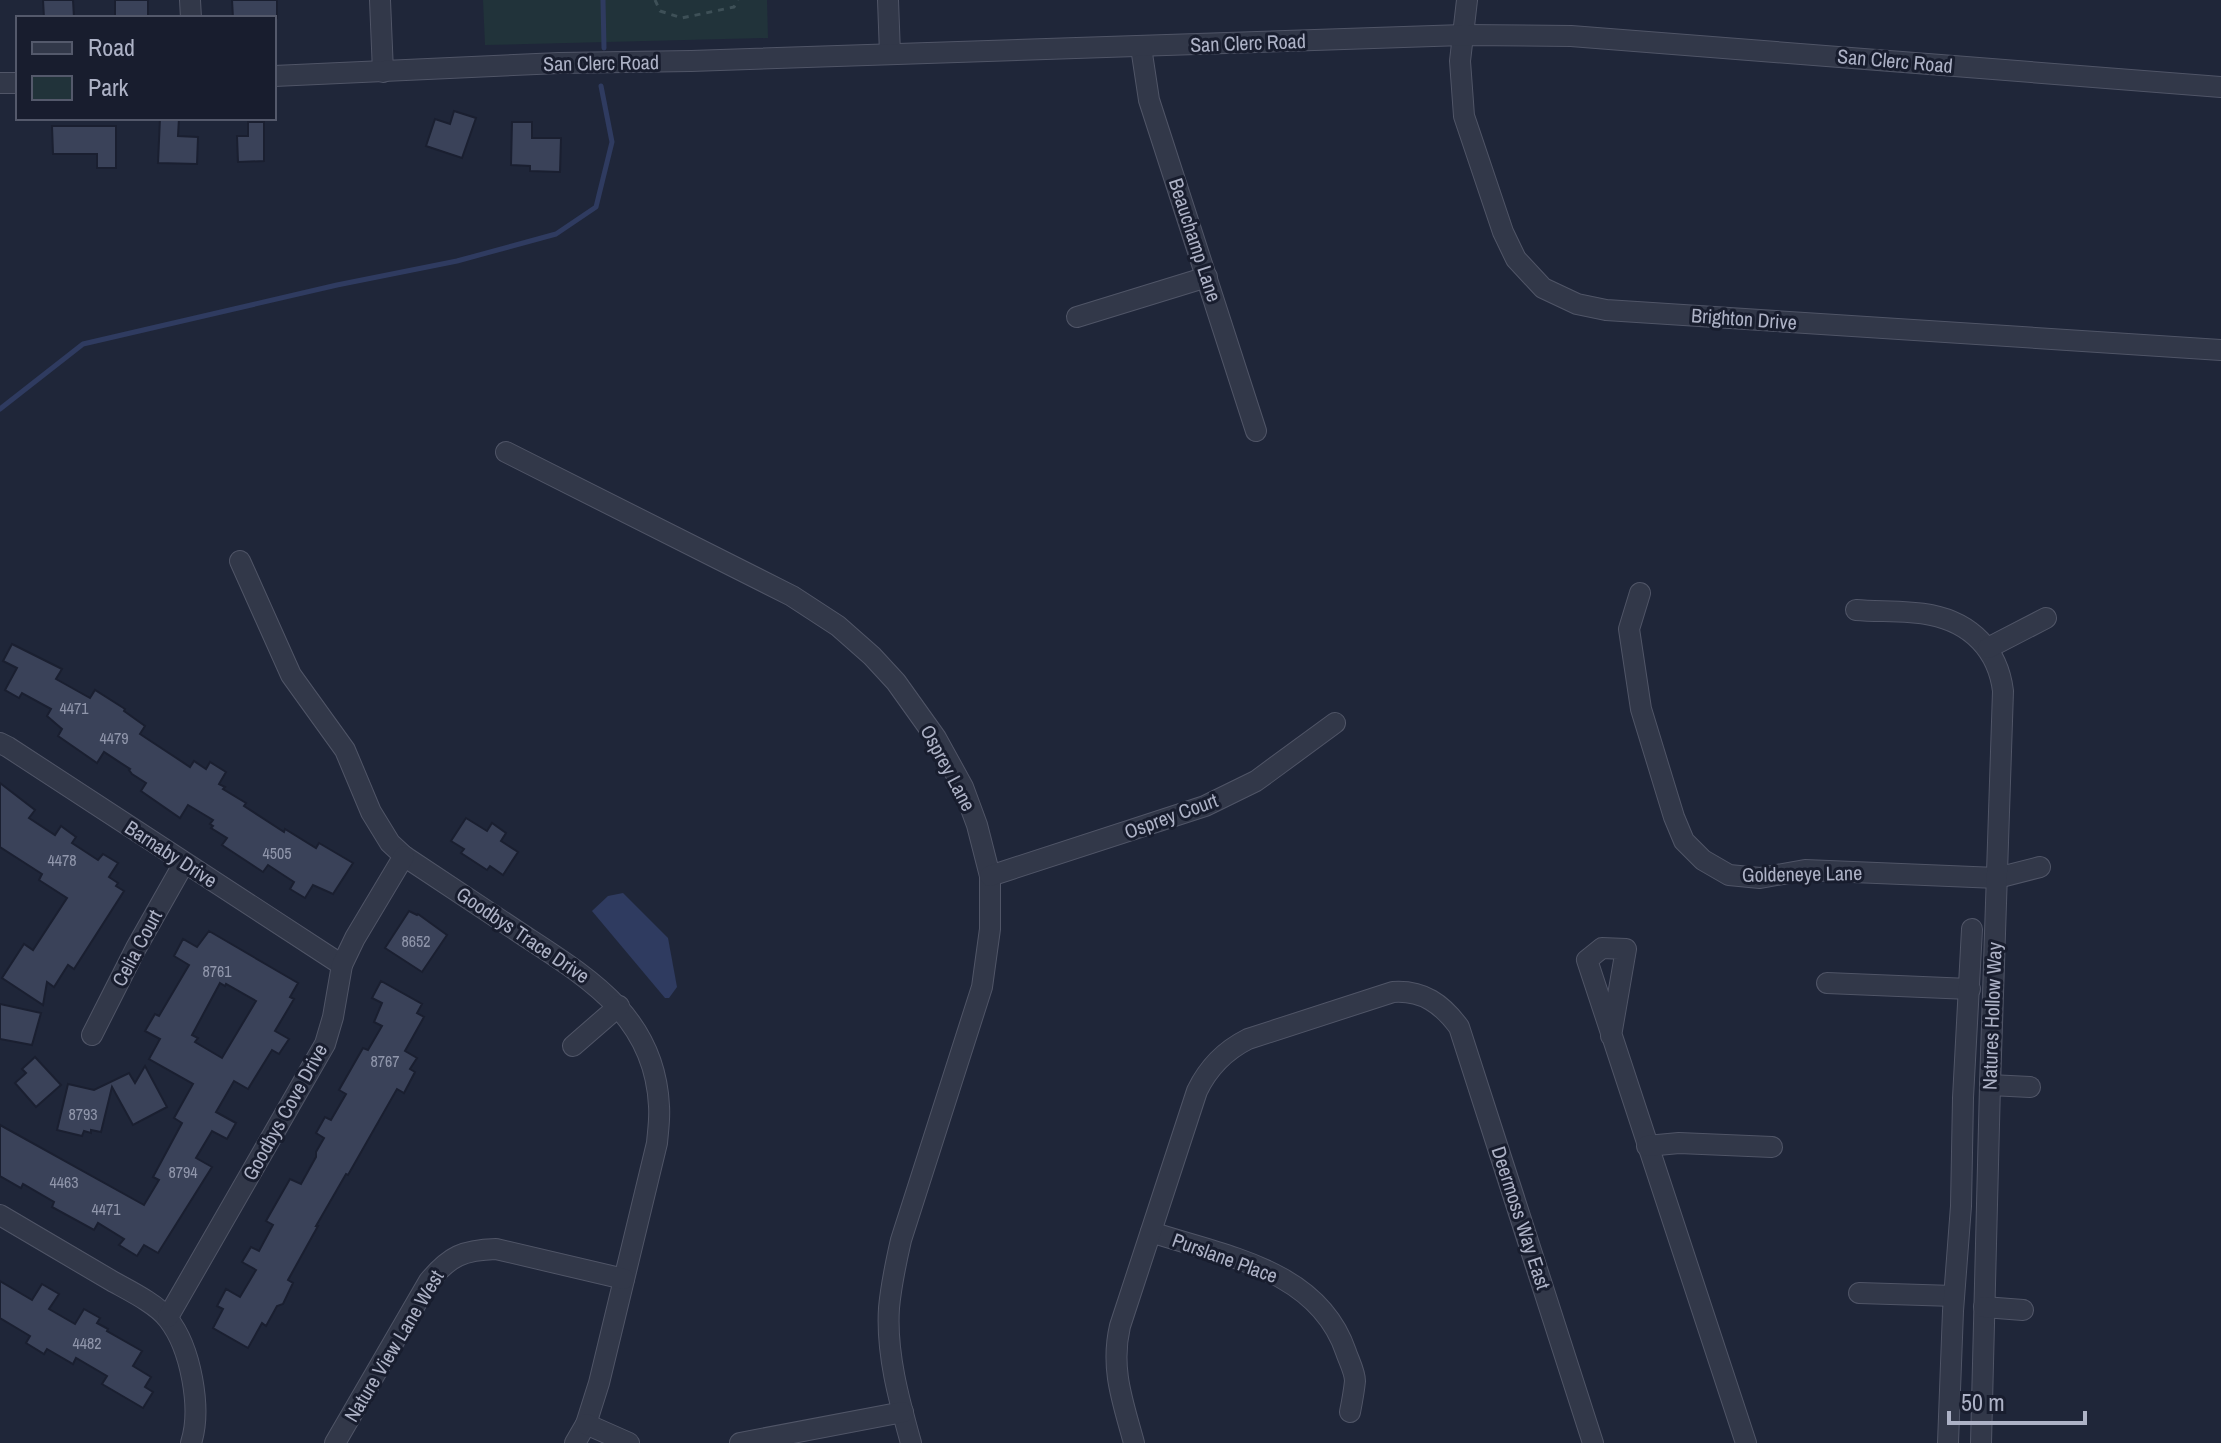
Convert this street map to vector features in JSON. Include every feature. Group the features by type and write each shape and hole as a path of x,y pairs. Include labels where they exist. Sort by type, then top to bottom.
{"street":[{"path":"380,0 383,72"},
{"path":"888,0 890,54"},
{"name":"Brighton Drive","path":"1467,0 1460,61 1464,116 1503,232 1516,259 1543,288 1577,304 1621,311 2221,350"},
{"name":"San Clerc Road","path":"276,76 559,63 1463,35 1571,36 2221,87"},
{"name":"Beauchamp Lane","path":"1141,47 1149,100 1256,431"},
{"path":"0,77 0,83"},
{"path":"1077,317 1207,277"},
{"name":"Osprey Lane","path":"506,452 792,596 838,626 896,682 936,738 963,787 990,876 990,929 982,987 893,1273 889,1309 891,1345 911,1443"},
{"name":"Goodbys Trace Drive","path":"240,561 291,675 345,750 371,812 390,843 404,856 586,976 619,1006 639,1034 655,1075 660,1108 657,1143 599,1383 586,1424 575,1443"},
{"name":"Goldeneye Lane","path":"1640,593 1629,629 1641,709 1674,817 1684,841 1703,860 1729,875 1760,878 1805,870 1997,878 2040,867"},
{"path":"1856,610 1928,614 1942,618 1966,629 1988,648 2046,618"},
{"name":"Natures Hollow Way","path":"1981,1443 2003,691 2001,676 1988,648"},
{"name":"Osprey Court","path":"990,876 1205,806 1256,781 1335,723"},
{"name":"Barnaby Drive","path":"0,743 342,965"},
{"name":"Goodbys Cove Drive","path":"168,1317 325,1044 342,965 404,856"},
{"name":"Celia Court","path":"92,1035 184,863"},
{"path":"1948,1443 1972,929"},
{"path":"1611,1036 1626,949 1602,948 1587,960 1611,1036 1647,1146 1746,1443"},
{"path":"1827,983 1970,989"},
{"name":"Deermoss Way East","path":"1151,1232 1197,1091 1214,1063 1233,1047 1264,1033 1393,992 1423,995 1446,1010 1459,1027 1593,1443"},
{"path":"573,1046 619,1006"},
{"path":"1990,1085 2030,1087"},
{"path":"1647,1146 1679,1143 1772,1147"},
{"path":"0,1215 142,1298 168,1317 184,1350 191,1379 195,1406 195,1430 191,1443"},
{"path":"1134,1443 1120,1391 1116,1345 1151,1232"},
{"name":"Purslane Place","path":"1151,1232 1266,1269 1303,1291 1327,1314 1340,1336 1355,1378 1350,1412"},
{"name":"Nature View Lane West","path":"335,1443 429,1281 444,1264 458,1255 477,1249 496,1249 624,1279"},
{"path":"1859,1293 1954,1296"},
{"path":"1984,1307 2023,1310"},
{"path":"740,1443 903,1412"},
{"path":"586,1424 629,1443"}],"path":[{"path":"655,0 660,11 682,18 734,7 738,0"}],"green space":[{"path":"483,0 767,0 768,38 485,45"}],"water":[{"path":"623,893 668,938 677,987 669,998 665,998 592,911 608,896"}],"building":[{"path":"43,0 73,0 74,16 44,16"},
{"path":"115,0 148,0 148,16 115,16"},
{"path":"232,0 277,0 277,18 233,16"},
{"path":"454,111 476,118 462,158 426,146 435,119 450,124"},
{"path":"160,120 179,120 178,136 198,137 197,164 158,163"},
{"path":"248,122 264,122 264,161 238,162 237,136 248,136"},
{"path":"512,122 532,122 532,138 561,138 560,172 530,171 530,166 511,165"},
{"path":"52,126 116,126 116,168 97,168 97,154 53,154"},
{"path":"12,644 62,669 56,679 90,698 95,690 125,709 145,726 140,734 190,767 194,761 206,769 210,762 226,772 219,784 225,787 223,789 284,832 285,829 316,848 319,843 353,863 333,894 313,885 305,898 290,889 294,882 268,865 263,872 222,845 227,838 211,828 213,820 188,805 180,818 141,791 146,783 132,774 130,769 104,752 97,763 58,736 62,729 47,716 51,709 22,693 19,698 5,690 17,668 3,661"},
{"path":"0,783 35,810 29,818 55,835 61,826 76,837 72,843 98,860 103,854 118,863 109,877 124,891 74,969 68,965 54,987 47,982 43,1005 2,978 24,944 33,950 67,898 39,880 42,874 0,847"},
{"path":"466,818 487,831 492,823 506,833 501,841 518,852 503,875 490,866 487,870 461,853 464,849 451,841"},
{"path":"409,911 447,935 422,972 385,948"},
{"path":"209,931 298,983 290,997 294,999 275,1031 289,1039 279,1054 272,1050 248,1089 234,1081 216,1112 236,1123 227,1139 212,1131 196,1158 212,1167 158,1253 144,1245 137,1256 119,1245 124,1239 98,1223 94,1230 52,1207 54,1202 23,1184 21,1188 0,1176 0,1125 144,1205 159,1180 153,1177 182,1123 174,1118 193,1084 149,1059 160,1039 145,1031 155,1014 159,1016 189,965 174,956 183,939 197,947","holes":["220,983 256,1001 222,1058 195,1042 198,1038 192,1035"]},
{"path":"381,981 422,1004 417,1013 424,1017 405,1051 417,1058 410,1069 415,1072 404,1093 397,1089 316,1226 288,1280 293,1283 283,1304 277,1306 266,1326 262,1323 248,1348 213,1328 223,1309 217,1306 226,1289 240,1297 256,1270 242,1262 251,1247 259,1251 273,1225 266,1221 290,1179 301,1184 316,1157 324,1138 316,1133 325,1117 331,1120 346,1094 339,1090 363,1048 368,1050 382,1026 374,1022 382,1003 372,998"},
{"path":"0,1004 41,1013 32,1045 0,1039"},
{"path":"35,1057 61,1085 36,1107 15,1083 26,1073 22,1069"},
{"path":"145,1066 167,1107 133,1125 112,1087 101,1132 84,1131 82,1136 57,1130 68,1084 94,1090 129,1073 135,1083"},
{"path":"0,1281 32,1300 42,1284 59,1294 49,1309 75,1324 84,1309 100,1318 97,1323 107,1331 142,1351 133,1366 151,1377 145,1387 153,1392 143,1408 102,1384 107,1376 76,1358 73,1364 47,1349 44,1354 26,1343 30,1336 0,1318"}],"waterway":[{"path":"603,0 604,48"},
{"path":"0,409 83,344 337,285 457,261 556,234 596,207 612,142 601,86"}]}
